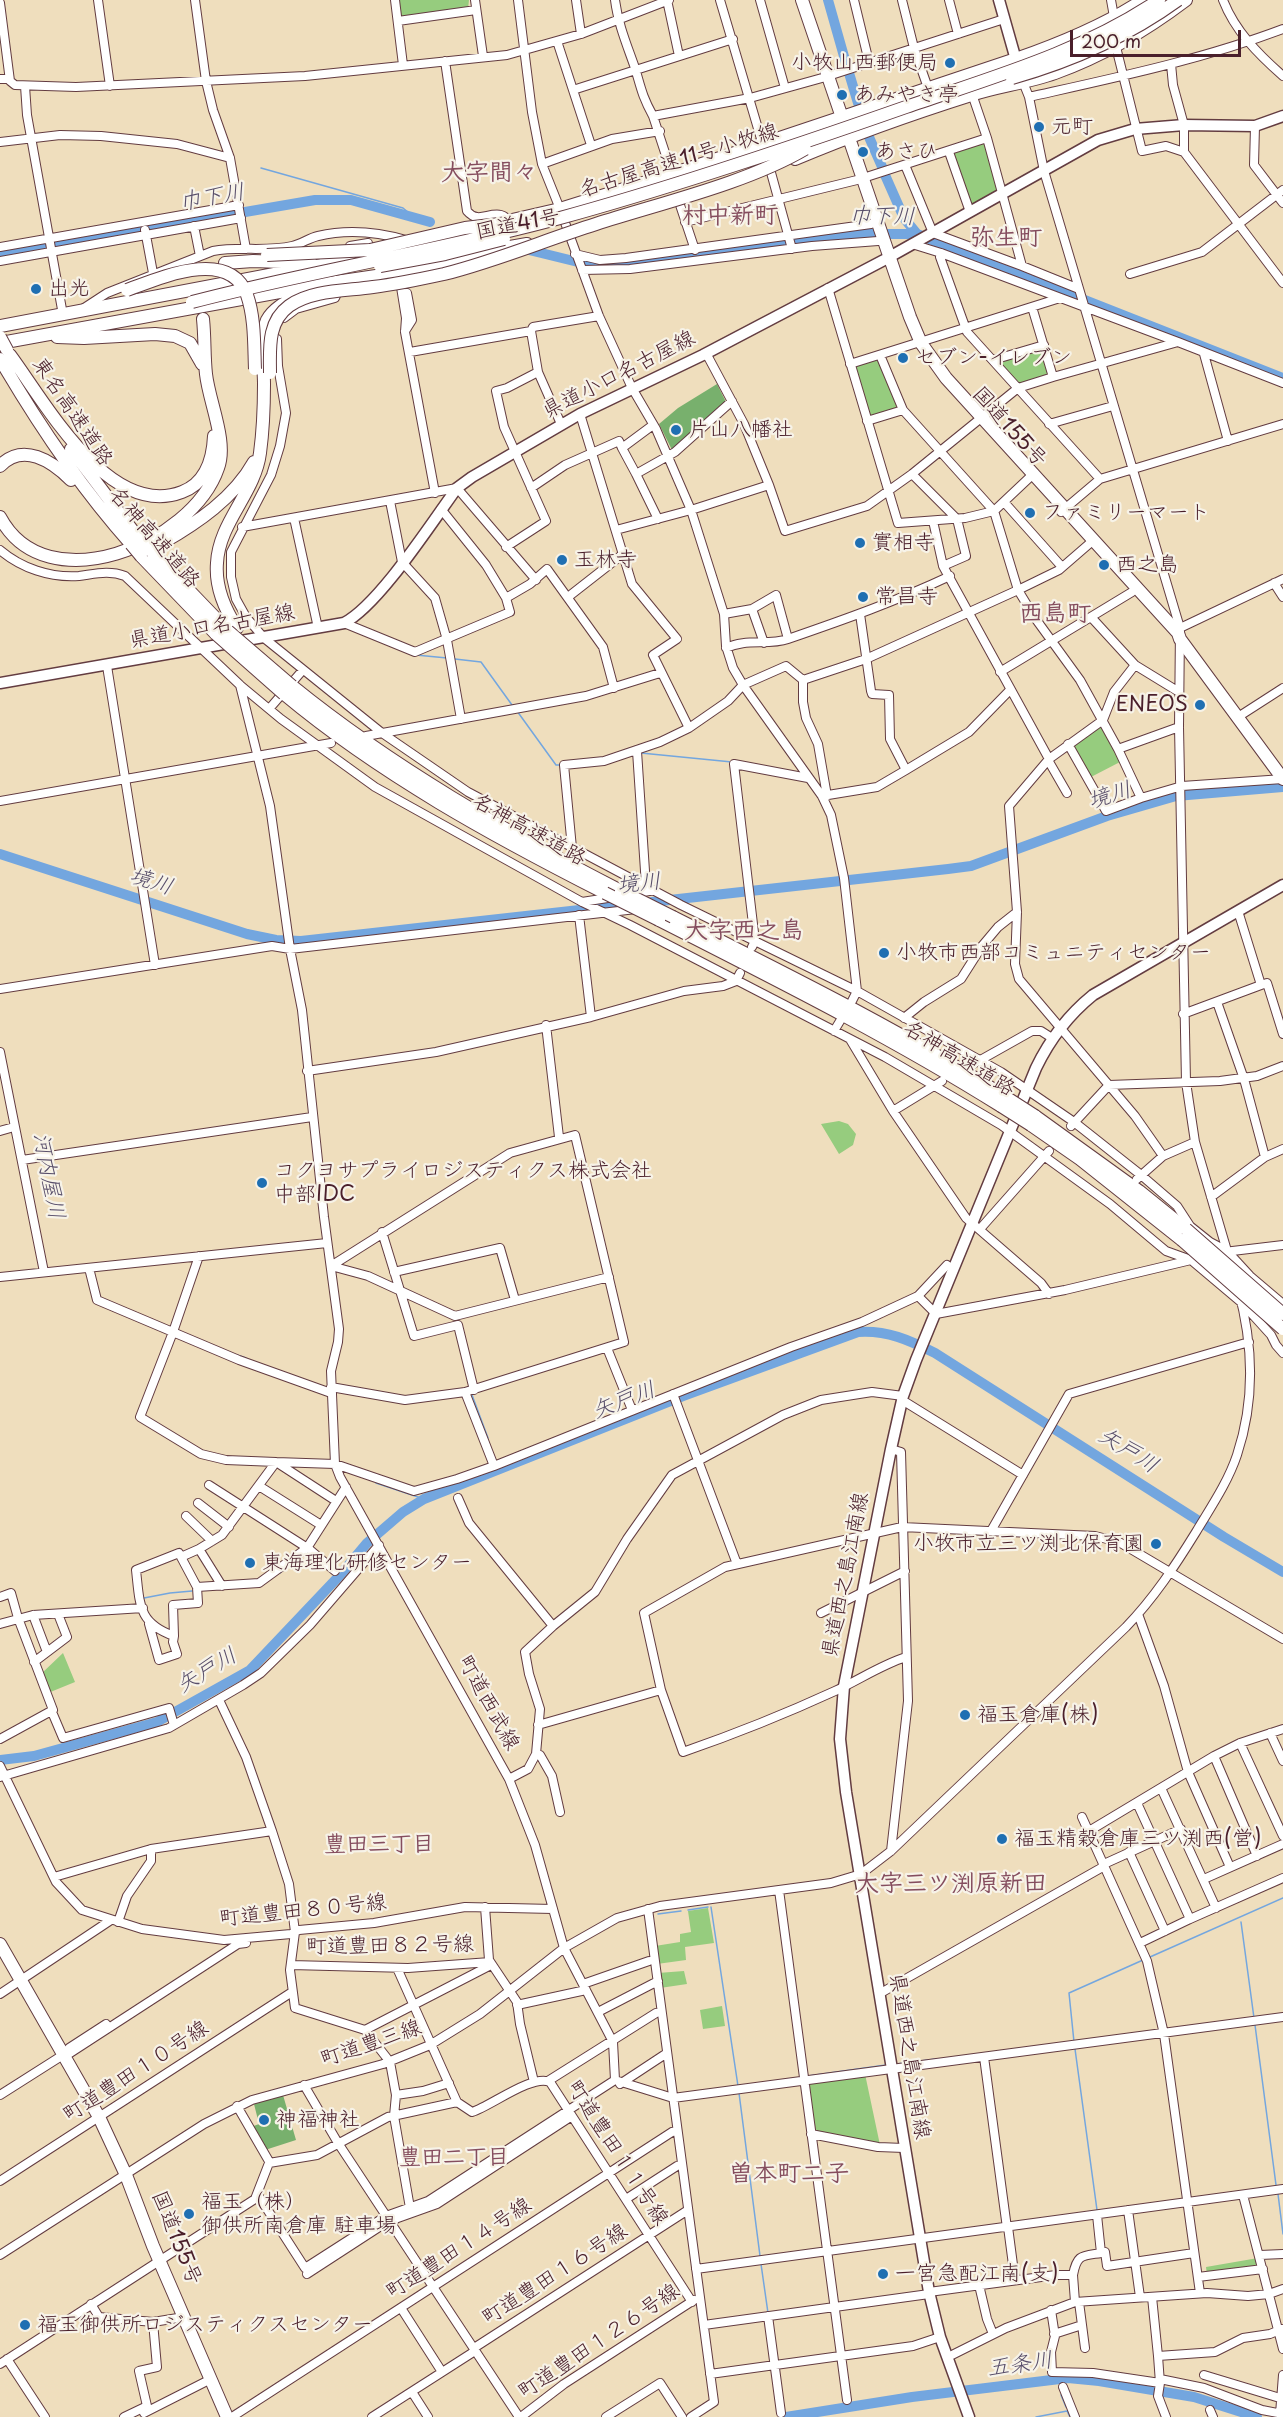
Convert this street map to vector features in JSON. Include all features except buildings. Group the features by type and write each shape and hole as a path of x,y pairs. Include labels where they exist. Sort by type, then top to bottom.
{"highway":[{"name":"国道155号","path":"795,0 825,77"},
{"name":"国道155号","path":"802,0 877,233 928,365 1180,633 1283,779"},
{"name":"国道41号","path":"1,328 417,244 674,178 762,142 1054,45 1114,17 1143,0"},
{"name":"名古屋高速11号小牧線","path":"1,328 192,302 559,218 674,178 851,126 1041,60 1101,35 1159,0"},
{"path":"993,84 1097,44 1166,0"},
{"name":"名古屋高速11号小牧線","path":"805,149 993,84 1045,69 1106,45 1178,0"},
{"name":"国道41号","path":"4,352 32,336 329,283 401,277 477,253 570,236 679,202 770,170 846,138 972,94 1054,74 1116,47 1156,22 1185,0"},
{"path":"252,298 293,280 362,270 478,246 647,198 805,149"},
{"path":"227,631 217,563 227,527 257,468 262,438 270,343 275,323 283,311 300,300 316,295 410,281 473,266 722,184 787,159 805,149"},
{"path":"327,264 260,261 223,264 245,257 383,249 465,228 523,220 674,178"},
{"path":"94,309 127,290 170,276 203,269 219,269 232,275 243,288 249,302 255,369 267,377"},
{"path":"267,377 262,370 263,338 273,311 288,301 326,287 329,283"},
{"path":"0,517 8,529 24,544 34,550 69,560 96,558 123,551 151,540 184,517 204,494 214,478 221,453 206,374 203,319"},
{"name":"東名高速道路","path":"1,328 4,352 36,418"},
{"path":"32,336 84,338 155,334 175,336 195,348 206,374"},
{"path":"4,352 86,456 113,480 145,494 167,496 176,494 185,491 200,479 213,453 213,414"},
{"name":"東名高速道路","path":"4,352 131,542"},
{"name":"名神高速道路","path":"36,418 74,473 144,555 288,690 362,739 423,786 605,893 832,1009 1004,1102"},
{"name":"国道155号","path":"979,418 1029,478 1063,511 1089,544 1174,637 1180,633"},
{"path":"0,530 25,553 58,565 90,566 129,557 154,547 180,532 225,499 249,472 262,438"},
{"path":"0,466 8,459 25,454 39,456 52,463 131,542"},
{"name":"名神高速道路","path":"144,555 163,581 270,668 288,690"},
{"name":"名神高速道路","path":"526,846 848,1005 913,1041 1130,1184 1184,1234 1279,1331"},
{"name":"名神高速道路","path":"1184,1234 1283,1314"},
{"name":"国道155号","path":"0,1944 65,2053 99,2117 229,2417"},
{"name":"国道155号","path":"161,2259 184,2317 229,2417"}],"main road":[{"path":"999,0 1023,82"},
{"name":"県道小口名古屋線","path":"0,683 107,666 344,622 362,611 457,488 561,424 706,353 887,258 1098,141 1135,129 1184,125 1255,126 1283,116"},
{"name":"県道西之島江南線","path":"969,2417 940,2337 929,2293 842,1765 841,1718 844,1686 891,1449 903,1398 916,1360 953,1269 976,1226 1010,1131 1052,1038 1093,995 1283,885"}],"street":[{"path":"98,0 110,86"},
{"path":"195,0 206,81 213,110 230,158 246,249"},
{"path":"395,0 403,65"},
{"path":"518,0 532,112 542,164 599,316 632,388 653,425 691,510 724,614 726,648 733,668 808,777 825,796"},
{"path":"576,0 581,34"},
{"path":"615,0 618,20 641,94 660,131 674,178"},
{"path":"0,3 5,79 15,85 25,86 110,86 305,76 483,56 525,50 581,34 667,0 679,56"},
{"path":"720,0 762,142"},
{"path":"760,0 785,88"},
{"path":"854,0 869,62"},
{"path":"902,0 914,48 928,88"},
{"path":"949,0 958,34"},
{"path":"1111,0 1114,17"},
{"path":"1223,0 1235,26 1283,76"},
{"path":"398,21 475,5 483,56"},
{"path":"653,116 750,98 825,77 1004,19"},
{"path":"1029,98 1171,64 1248,42 1283,29"},
{"path":"573,90 733,39"},
{"path":"557,41 591,146"},
{"path":"1116,47 1142,151 1166,146 1184,152 1283,283"},
{"path":"445,61 467,211 472,216 482,218 500,215 510,220"},
{"path":"1171,64 1173,85 1184,125 1184,152"},
{"path":"861,1874 891,1851 1138,1614 1171,1572 1229,1474 1243,1436 1250,1367 1250,1342 1242,1303 1195,1142 1186,1082 1179,727 1180,633 1044,171 1029,98 1023,82"},
{"path":"25,86 63,315"},
{"path":"972,94 987,138 1022,266"},
{"path":"1255,126 1254,165 1280,192 1283,203"},
{"path":"542,164 612,139 660,131"},
{"path":"0,142 60,135 101,136 177,144 230,158"},
{"path":"685,222 860,179 987,138"},
{"path":"949,152 970,212"},
{"path":"905,165 933,233 1079,289"},
{"path":"770,170 792,249"},
{"path":"1130,274 1202,252 1280,192"},
{"path":"679,202 695,250"},
{"path":"0,247 239,205"},
{"path":"0,261 241,218"},
{"path":"143,222 153,273"},
{"path":"194,226 200,255"},
{"path":"292,246 317,236 376,232 417,244"},
{"path":"575,254 600,260 695,250 790,236 877,233"},
{"path":"582,270 641,268 792,249 877,233"},
{"path":"78,312 107,293 200,255 227,249 292,246 344,247 368,243"},
{"path":"912,244 1283,383"},
{"path":"941,253 940,257 966,329 1100,479"},
{"path":"401,277 412,320 405,332 435,493"},
{"path":"343,282 335,298 296,309 281,323 276,346 286,413 280,446 271,475 231,552 231,577 236,599 246,617 264,638 302,671 382,733 468,792 753,944 857,991 981,1060 1027,1090 1177,1206 1190,1226 1210,1242 1227,1251 1250,1276 1283,1304"},
{"path":"828,288 898,523 957,519 994,511 1029,478"},
{"path":"850,364 1060,298"},
{"path":"1032,307 1053,376"},
{"path":"410,352 531,331 533,327 599,316"},
{"path":"531,331 538,372 561,424"},
{"path":"706,353 732,401 770,485 785,531 867,506 912,474 1018,388 1053,376 1101,365 1178,342"},
{"path":"993,360 1044,345"},
{"path":"1204,354 1228,441"},
{"path":"880,355 903,410 994,511 1018,590 1035,618 1080,680 1118,749 1141,798"},
{"path":"506,547 546,521 504,427 496,390 507,388 538,372"},
{"path":"636,474 675,452 732,401"},
{"path":"1049,424 1113,406"},
{"path":"867,422 903,410"},
{"path":"580,414 632,584 677,639 653,655 660,673 690,728"},
{"path":"1063,511 1100,479 1283,424"},
{"path":"622,448 653,425"},
{"path":"531,488 565,465 619,441 658,519"},
{"path":"912,474 957,519 966,556 943,566"},
{"path":"616,530 691,510 770,485"},
{"path":"242,527 457,488 536,580"},
{"path":"390,501 402,562 435,598 447,640 461,719"},
{"path":"1004,502 1062,567"},
{"path":"344,622 415,652 510,612 506,598 486,565 441,509"},
{"path":"294,518 318,628"},
{"path":"933,521 943,566 1067,793"},
{"path":"803,680 866,659 1018,590 1062,567 1089,544"},
{"path":"0,549 18,562 52,574 72,576 114,572 125,576 240,685 318,747 375,787 582,902 738,977 850,1041 938,1084 1047,1154 1112,1202 1167,1251 1191,1260 1279,1331 1276,1345 1283,1353"},
{"path":"568,597 623,554"},
{"path":"506,598 536,580 548,569 603,646 614,688"},
{"path":"726,648 737,642 777,643 917,592 950,576"},
{"path":"1180,633 1283,579"},
{"path":"1274,583 1283,597"},
{"path":"1000,672 1132,591"},
{"path":"724,614 752,609 776,595 788,639"},
{"path":"752,609 764,642"},
{"path":"860,614 872,694 889,695 890,739 906,770"},
{"path":"1090,617 1135,665 1179,692"},
{"path":"1135,665 1114,692 1103,720 1048,760 1009,806 1017,912 1015,949 1019,979 1109,1084 1163,1156"},
{"path":"107,666 155,965"},
{"path":"572,848 564,765 604,761 637,752 690,728 728,701 743,685 786,666 803,680 806,718 818,744 825,796 844,882 857,991 852,1001"},
{"path":"269,709 302,671"},
{"path":"366,736 614,688 660,673"},
{"path":"240,685 270,806 302,1010 312,1116 339,1329 331,1371 335,1464"},
{"path":"1238,717 1283,687"},
{"path":"825,796 877,787 969,732 1010,690"},
{"path":"1118,749 1179,727"},
{"path":"0,801 126,781 331,743"},
{"path":"1068,744 1106,811 1141,798 1182,788 1283,779"},
{"path":"637,752 653,889"},
{"path":"753,944 750,897 734,765 808,777"},
{"path":"582,902 653,889"},
{"path":"0,990 272,946 291,949 681,905"},
{"path":"1238,911 1261,985"},
{"path":"904,1018 924,1002 961,979 982,946 998,927 1017,912"},
{"path":"579,915 591,1017"},
{"path":"307,1071 436,1052 546,1025 591,1017 684,991 723,987 738,977"},
{"path":"1183,1014 1267,984 1283,1034"},
{"path":"1217,1002 1244,1078 1265,1156"},
{"path":"834,1031 840,1021"},
{"path":"546,1025 560,1137"},
{"path":"968,1067 1032,1031 1041,1031 1052,1038"},
{"path":"850,1041 893,1111 966,1218 1041,1283 1049,1294"},
{"path":"0,1052 4,1095 22,1160 44,1272"},
{"path":"1072,1124 1109,1084 1244,1078 1257,1076 1283,1066"},
{"path":"893,1111 938,1084"},
{"path":"22,1160 312,1116"},
{"path":"0,1131 14,1127"},
{"path":"89,1268 97,1300 238,1360 331,1390 405,1400 470,1391 624,1342 575,1135 560,1137 510,1153 331,1266"},
{"path":"1139,1177 1163,1156 1195,1142"},
{"path":"1211,1197 1265,1156 1283,1149"},
{"path":"976,1226 1047,1154"},
{"path":"382,1232 414,1336 458,1325 470,1391 494,1466"},
{"path":"0,1277 327,1243"},
{"path":"918,1296 936,1314 1049,1294 1227,1251 1283,1245"},
{"path":"394,1272 500,1248 516,1300"},
{"path":"199,1256 140,1417 201,1454 226,1460 335,1464 414,1491 494,1466 791,1347 862,1322 918,1296 947,1265 953,1269"},
{"path":"331,1266 368,1276 455,1316 609,1277"},
{"path":"991,1531 1069,1395 1250,1342"},
{"path":"607,1347 632,1410"},
{"path":"509,1779 528,1769 536,1754 540,1709 526,1666 525,1652 594,1592 672,1475 783,1415 821,1400 872,1392 903,1398 1023,1475"},
{"path":"673,1395 737,1564"},
{"path":"891,1449 901,1452 908,1701 891,1851"},
{"path":"181,1557 222,1535 276,1462"},
{"path":"276,1462 336,1501"},
{"name":"町道西武線","path":"335,1464 346,1488 509,1779 535,1845 564,1948 612,2039"},
{"path":"209,1485 308,1549 335,1571"},
{"path":"259,1486 321,1525"},
{"path":"197,1587 259,1583 308,1549 346,1488"},
{"path":"458,1498 469,1523 554,1626"},
{"path":"198,1503 229,1527"},
{"path":"186,1516 212,1541"},
{"path":"906,1657 751,1728 683,1752 661,1690 644,1612 725,1567 902,1527 1095,1536 1119,1542 1283,1639"},
{"path":"2,1772 58,1761 174,1725 258,1676 319,1616 376,1539"},
{"path":"199,1549 222,1586"},
{"path":"179,1553 197,1587 198,1603 173,1605 177,1654 159,1660 149,1625 139,1602 136,1570 179,1553"},
{"path":"821,1613 905,1571"},
{"path":"0,1597 11,1593 18,1618 63,1738 169,1708 174,1725"},
{"path":"0,1624 33,1615 141,1608"},
{"path":"34,1662 67,1637 58,1614"},
{"path":"1138,1614 1164,1686 1188,1772 1230,1867"},
{"path":"33,1615 47,1652"},
{"path":"149,1625 174,1637"},
{"path":"538,1725 661,1690"},
{"path":"219,1700 246,1757 289,1884 295,1935 291,1965 295,2008 364,2030 390,2062 396,2095 394,2116 410,2208"},
{"path":"0,1739 52,1712"},
{"path":"1089,1831 1214,1756 1240,1743 1283,1729"},
{"path":"1270,1733 1283,1761"},
{"path":"1240,1743 1283,1836"},
{"path":"536,1754 540,1755 552,1776 560,1812"},
{"path":"1214,1756 1257,1856"},
{"name":"町道豊田８０号線","path":"2,1772 60,1887 82,1910 150,1931 233,1939 295,1935 460,1908 553,1909"},
{"path":"1161,1788 1216,1908"},
{"path":"1137,1803 1190,1919"},
{"path":"1082,1817 1147,1961 1164,2034 1200,2293"},
{"path":"879,1994 1101,1868 1104,1864 1181,1829"},
{"path":"54,1877 151,1849 272,1831"},
{"path":"1204,1879 1283,1844"},
{"path":"0,1994 114,1921 151,1861 151,1849"},
{"path":"1130,1852 1165,1930"},
{"name":"町道豊三線","path":"0,2255 204,2124 237,2106 390,2062 430,2044 473,2019 564,1948 617,1918 648,1909 831,1883 861,1874"},
{"path":"1140,1943 1283,1878"},
{"path":"779,1890 847,2400"},
{"path":"485,1907 491,1964 510,1990 517,2005 534,2082"},
{"path":"648,1909 696,2269 696,2299 704,2325 710,2374 712,2403 691,2417"},
{"path":"65,2053 238,1944 295,1935"},
{"path":"0,2096 231,1943 233,1939"},
{"path":"517,2005 567,1996 649,1960"},
{"path":"364,2030 491,1964"},
{"name":"町道豊田８２号線","path":"291,1965 397,1968 491,1964"},
{"path":"397,1968 457,2102"},
{"path":"598,2012 657,1982"},
{"name":"町道豊田１０号線","path":"0,2181 292,1992"},
{"path":"548,2081 656,2013"},
{"path":"618,2081 672,2098 1283,2017"},
{"path":"612,2039 618,2081"},
{"path":"388,2219 436,2204 618,2081 666,2052"},
{"path":"984,2057 1015,2280"},
{"name":"町道豊田１１号線","path":"270,2163 315,2156 394,2116 457,2102 472,2112 534,2082 548,2081 650,2237 696,2299"},
{"path":"396,2095 423,2091 449,2083"},
{"path":"304,2085 338,2143 520,2417"},
{"path":"45,2417 4,2361 258,2195 270,2163 237,2106"},
{"path":"258,2195 306,2271 388,2219 428,2201 570,2114"},
{"name":"町道豊田１４号線","path":"229,2417 676,2131"},
{"path":"811,2134 878,2147 904,2148"},
{"path":"626,2199 676,2166"},
{"path":"696,2269 1283,2189"},
{"path":"1243,2195 1269,2294 1281,2329 1283,2349"},
{"path":"1128,2210 1140,2298"},
{"path":"372,2417 387,2413 412,2392 442,2372 688,2213"},
{"path":"1097,2215 1101,2253"},
{"path":"1085,2348 1073,2275 1076,2262 1080,2257 1105,2252 1107,2266 1194,2253"},
{"path":"1260,2255 1283,2254"},
{"path":"1198,2277 1263,2269"},
{"path":"704,2325 1015,2280 1073,2275"},
{"path":"979,2285 993,2334"},
{"path":"948,2357 993,2334 1077,2302 1200,2293 1248,2296 1269,2294 1283,2289"},
{"path":"1152,2297 1160,2382 1158,2397 1166,2417"},
{"name":"町道豊田１２６号線","path":"520,2417 571,2379 696,2299"},
{"path":"91,2304 99,2317 153,2322 184,2317"},
{"path":"401,2308 442,2372"},
{"path":"1051,2310 1054,2334 1051,2352 1052,2372 1093,2373 1204,2388 1262,2410 1282,2414 1283,2375"},
{"path":"768,2316 781,2413"},
{"path":"148,2408 139,2371 157,2367 153,2322"},
{"path":"1054,2334 1082,2325"},
{"path":"1158,2356 1215,2352 1235,2341 1270,2334 1281,2329"},
{"path":"710,2374 913,2346 940,2337"},
{"path":"1204,2375 1282,2399"},
{"path":"124,2417 211,2379"},
{"path":"606,2417 660,2383 682,2417"},
{"path":"1063,2387 1075,2417"},
{"path":"613,2417 657,2388"},
{"path":"412,2392 428,2417"},
{"path":"135,2417 148,2408"}],"green space":[{"path":"396,0 469,0 468,9 402,18 398,16"},
{"path":"987,138 1003,194 970,212 949,152"},
{"path":"1041,349 1050,375 1020,385 998,361"},
{"path":"879,359 900,409 869,419 854,367"},
{"path":"717,384 727,404 673,452 659,424 678,408"},
{"path":"1101,724 1120,762 1091,777 1071,745"},
{"path":"839,1121 848,1124 856,1134 853,1145 839,1154 821,1124"},
{"path":"63,1653 75,1682 48,1693 41,1674"},
{"path":"708,1908 714,1943 685,1947 686,1960 657,1964 655,1946 680,1942 680,1934 691,1932 688,1911"},
{"path":"684,1971 687,1984 660,1988 658,1973"},
{"path":"722,2006 725,2026 703,2029 700,2010"},
{"path":"865,2074 880,2145 815,2133 809,2082"},
{"path":"283,2095 296,2140 265,2150 251,2127 259,2124 254,2104"},
{"path":"1258,2258 1261,2268 1207,2275 1206,2267"}],"waterway":[{"path":"828,0 847,67"},
{"path":"849,73 858,103"},
{"path":"869,137 883,169"},
{"path":"261,168 403,208 415,218"},
{"path":"885,175 904,218 917,234"},
{"name":"巾下川","path":"0,254 315,200 351,200 430,222"},
{"name":"巾下川","path":"529,250 578,262 618,263 706,254 851,234 917,234 1283,378"},
{"path":"416,655 447,658"},
{"path":"455,659 481,662 512,705"},
{"path":"517,711 556,765 560,765"},
{"path":"641,753 732,762"},
{"name":"境川","path":"0,854 247,934 276,940 301,941 971,866 1107,816 1176,796 1283,787"},
{"name":"矢戸川","path":"0,1760 34,1756 157,1722 250,1670 341,1574 367,1543 403,1512 424,1499 683,1396 858,1332 898,1337 935,1353 1224,1537 1283,1572"},
{"path":"237,1355 246,1358"},
{"path":"472,1395 488,1438"},
{"path":"376,1483 424,1499"},
{"path":"280,1573 295,1561"},
{"path":"144,1598 192,1591"},
{"path":"1150,1957 1283,1898"},
{"path":"688,1910 708,1907"},
{"path":"711,1907 738,2086"},
{"path":"658,1914 681,1911"},
{"path":"1241,1922 1254,2018"},
{"path":"1074,2042 1069,1993 1143,1960"},
{"path":"1255,2025 1276,2185"},
{"path":"1075,2049 1097,2210"},
{"path":"896,2064 936,2059"},
{"path":"808,2076 886,2065"},
{"path":"739,2093 760,2256"},
{"path":"1278,2194 1283,2234"},
{"path":"761,2264 768,2313"},
{"name":"五条川","path":"786,2417 912,2397 1068,2378 1194,2397 1257,2417"},
{"path":"1061,2395 1066,2407"},
{"path":"1036,2417 1067,2411 1070,2417"}],"place":[{"name":"小牧山西郵便局","path":"950,63"},
{"name":"あみやき亭","path":"842,95"},
{"name":"元町","path":"1039,127"},
{"name":"あさひ","path":"863,152"},
{"name":"出光","path":"36,289"},
{"name":"セブン-イレブン","path":"903,358"},
{"name":"片山八幡社","path":"676,430"},
{"name":"ファミリーマート","path":"1030,513"},
{"name":"實相寺","path":"860,543"},
{"name":"玉林寺","path":"562,560"},
{"name":"西之島","path":"1104,565"},
{"name":"常昌寺","path":"863,597"},
{"name":"ENEOS","path":"1200,705"},
{"name":"小牧市西部コミュニティセンター","path":"884,953"},
{"name":"コクヨサプライロジスティクス株式会社 中部IDC","path":"262,1183"},
{"name":"小牧市立三ツ渕北保育園","path":"1156,1544"},
{"name":"東海理化研修センター","path":"250,1563"},
{"name":"福玉倉庫(株)","path":"965,1715"},
{"name":"福玉精穀倉庫三ツ渕西(営)","path":"1002,1839"},
{"name":"神福神社","path":"264,2120"},
{"name":"福玉（株） 御供所南倉庫 駐車場","path":"189,2214"},
{"name":"一宮急配江南(支)","path":"883,2274"},
{"name":"福玉御供所ロジスティクスセンター","path":"25,2325"}],"district":[{"name":"大字間々","path":"489,173"},
{"name":"村中新町","path":"730,216"},
{"name":"弥生町","path":"1006,238"},
{"name":"西島町","path":"1055,614"},
{"name":"大字西之島","path":"744,931"},
{"name":"豊田三丁目","path":"379,1845"},
{"name":"大字三ツ渕原新田","path":"951,1884"},
{"name":"豊田二丁目","path":"454,2158"},
{"name":"曽本町二子","path":"789,2174"}],"water label":[{"name":"河内屋川","path":"48,1176"}]}
